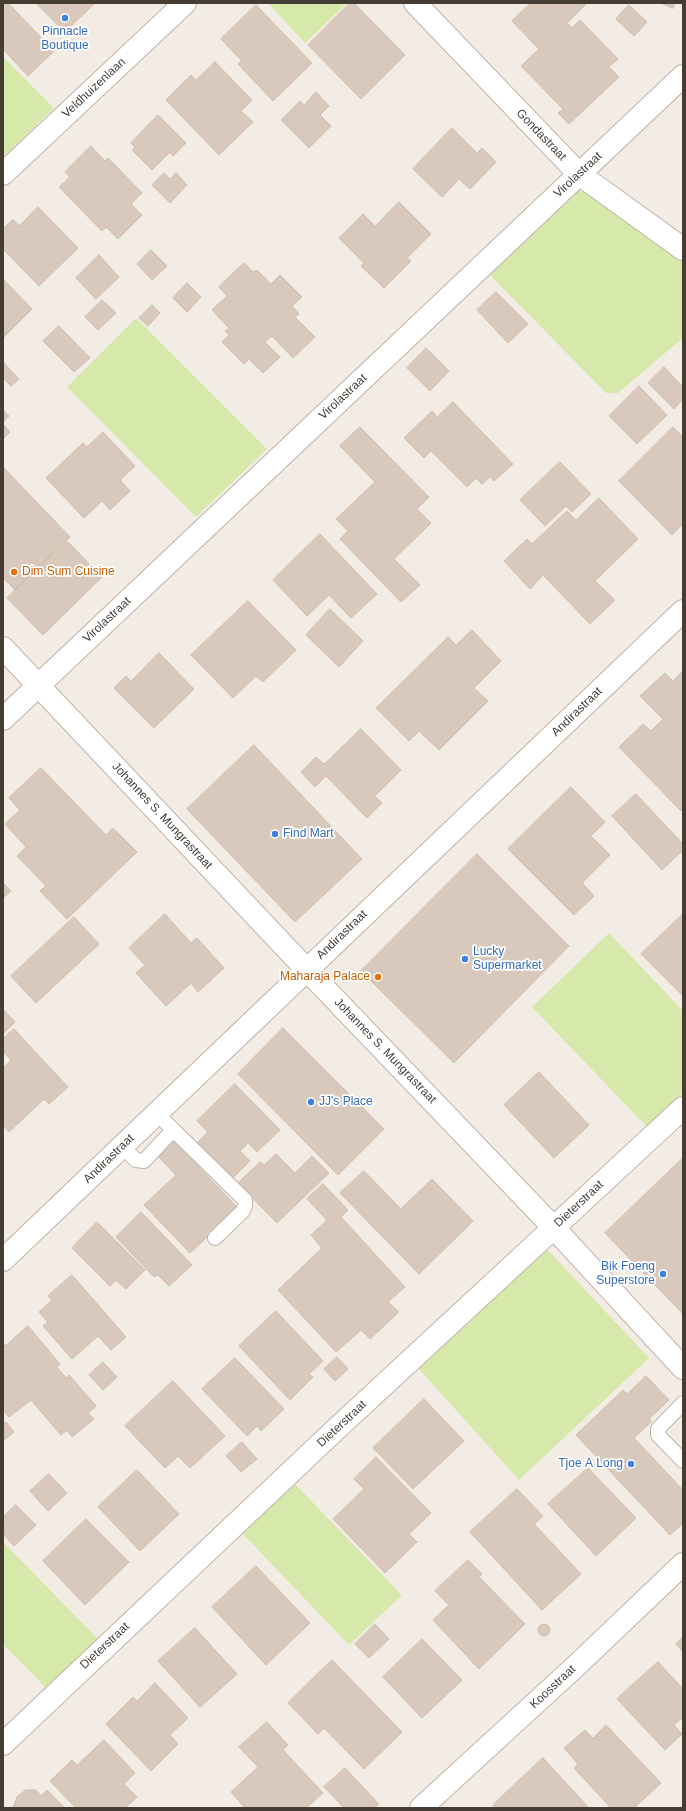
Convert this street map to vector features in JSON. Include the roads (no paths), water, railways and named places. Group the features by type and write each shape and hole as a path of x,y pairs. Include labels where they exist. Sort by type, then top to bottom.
{"street":[{"name":"Veldhuizenlaan","path":"3,174 185,3"},
{"name":"Gondastraat","path":"414,3 579,174 683,249"},
{"name":"Virolastraat","path":"3,719 683,76"},
{"name":"Andirastraat","path":"3,1260 306,969 683,611"},
{"name":"Johannes S. Mungrastraat","path":"3,648 306,969 681,1362"},
{"name":"Dieterstraat","path":"3,1744 328,1438 683,1108"},
{"name":"Koosstraat","path":"421,1808 577,1665 683,1564"}],"lane":[{"path":"156,1113 245,1200 243,1211 215,1238"},
{"path":"122,1147 136,1160 144,1161 174,1130"},
{"path":"683,1403 658,1429 658,1434 683,1461"}],"place":[{"name":"Pinnacle Boutique","path":"65,18"},
{"name":"Dim Sum Cuisine","path":"14,572"},
{"name":"Find Mart","path":"275,834"},
{"name":"Lucky Supermarket","path":"465,959"},
{"name":"Maharaja Palace","path":"378,977"},
{"name":"JJ's Place","path":"311,1102"},
{"name":"Bik Foeng Superstore","path":"663,1274"},
{"name":"Tjoe A Long","path":"631,1464"}]}
